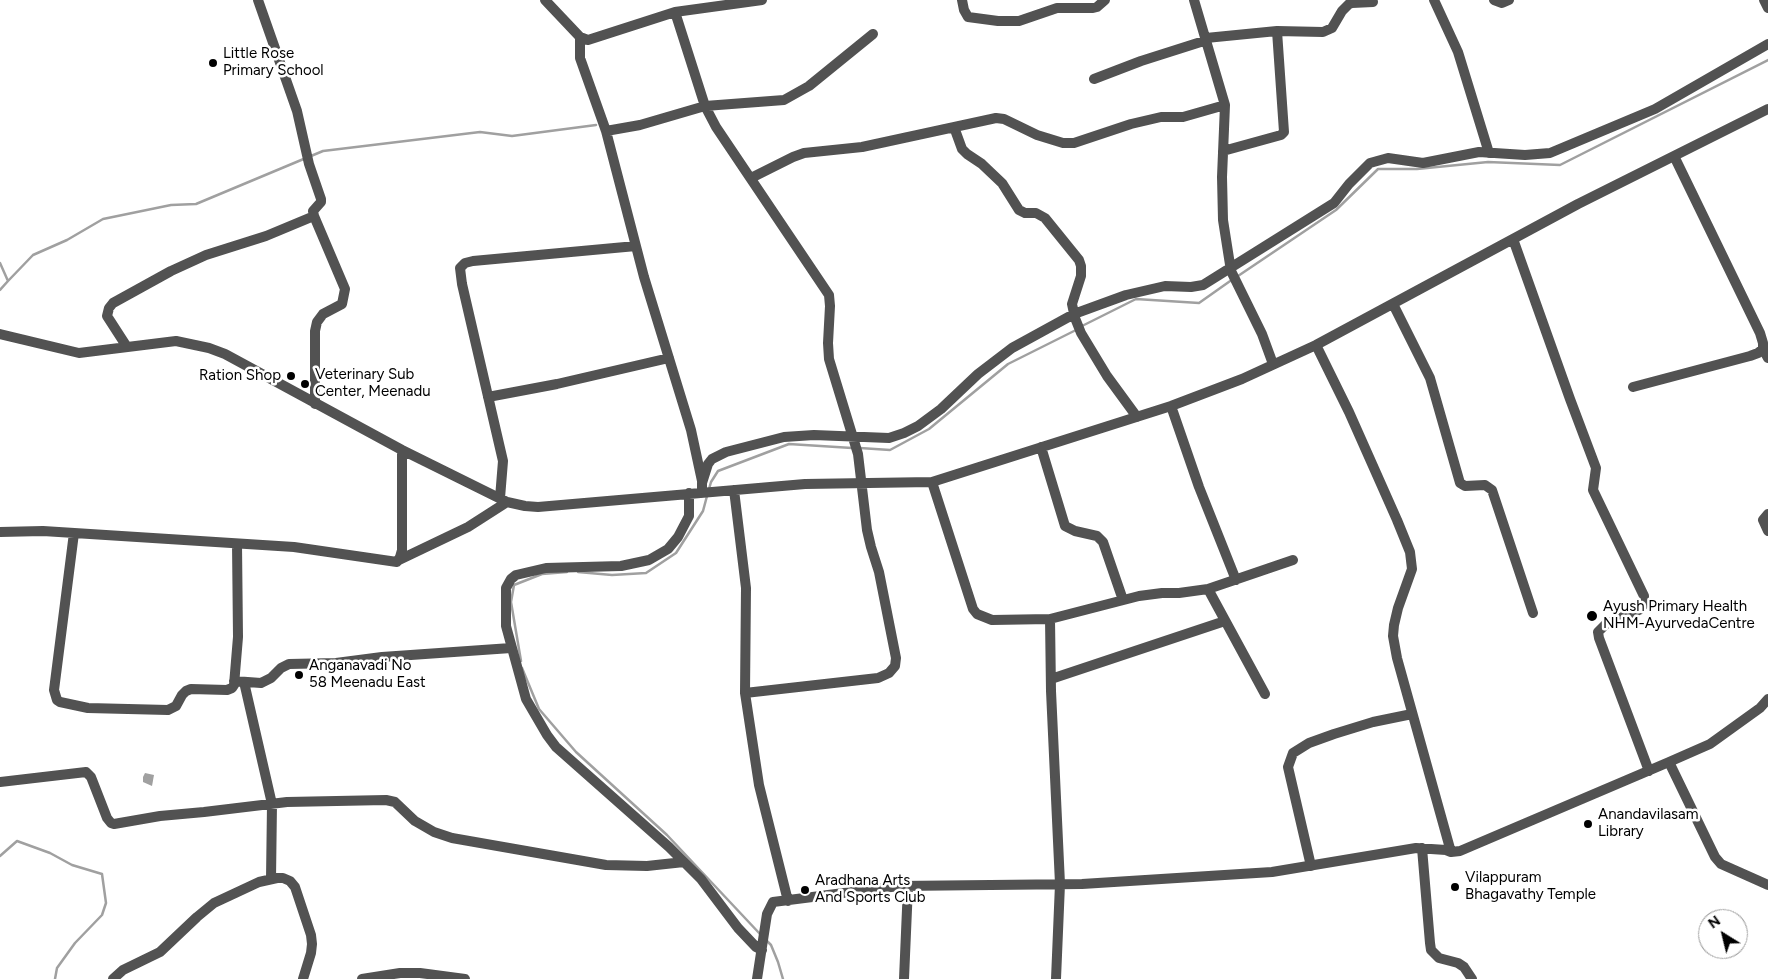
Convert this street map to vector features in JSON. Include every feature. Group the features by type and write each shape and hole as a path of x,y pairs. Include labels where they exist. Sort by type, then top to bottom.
{"street":[{"path":"258,0 297,111 309,164 322,198 313,211 314,216 345,291 342,304 323,314 317,322 315,331 315,404"},
{"path":"545,0 585,40 591,40 704,4 736,5 762,0"},
{"path":"962,0 964,10 968,17 972,19 1019,21 1057,8 1093,8 1105,0"},
{"path":"1194,0 1225,105 1223,220 1230,269 1262,334 1273,364"},
{"path":"1434,0 1458,52 1489,153"},
{"path":"1494,0 1502,3 1509,0"},
{"path":"1764,0 1768,8"},
{"path":"1094,79 1206,39 1277,31 1328,31 1336,24 1342,11 1352,2 1373,2"},
{"path":"674,12 705,106 716,127 829,295 829,359 858,454 863,483 867,530 885,598 896,658 895,666 889,673 878,678 745,693"},
{"path":"1224,151 1281,135 1284,132 1277,31"},
{"path":"606,131 640,124 705,106 784,100 826,74 873,34"},
{"path":"580,37 580,58 606,131 636,246 691,430 706,490"},
{"path":"706,490 708,464 712,459 726,452 784,437 814,435 854,439 889,438 904,433 918,426 941,409 978,374 1012,348 1074,316 1126,295 1165,286 1204,285 1334,203 1370,162 1393,158 1423,163 1479,152 1524,155 1550,153 1655,109 1768,44"},
{"path":"752,178 793,156 804,153 862,147 996,118 1004,119 1037,135 1063,143 1074,143 1131,124 1161,117 1183,117 1225,105"},
{"path":"0,334 79,353 176,341 209,348 225,354 402,450 504,500 538,507 706,490 734,490 805,484 932,482 1171,406 1242,379 1316,345 1578,204 1768,109"},
{"path":"954,127 962,149 1002,182 1019,210 1025,213 1036,213 1045,218 1079,260 1081,276 1072,304 1074,316 1081,332 1107,376 1137,417"},
{"path":"1674,156 1760,333 1763,348 1768,358"},
{"path":"127,347 107,316 109,308 113,303 171,271 206,255 266,236 314,216"},
{"path":"1513,239 1596,468 1593,490 1644,596 1644,604 1639,610 1606,624 1598,632 1650,771"},
{"path":"504,500 503,461 462,284 460,271 462,265 473,261 636,246"},
{"path":"1393,304 1430,378 1460,483 1465,486 1485,486 1492,490 1533,613"},
{"path":"1316,345 1349,412 1398,520 1410,552 1412,568 1398,608 1393,636 1412,714 1451,852"},
{"path":"1633,387 1750,356 1758,353 1763,348"},
{"path":"488,397 557,384 669,358"},
{"path":"1171,406 1204,500 1236,580"},
{"path":"1041,447 1065,526 1074,531 1097,536 1102,542 1123,600"},
{"path":"399,560 402,550 402,450"},
{"path":"932,482 972,609 977,614 992,620 1050,618 1139,596 1208,590 1293,560"},
{"path":"734,490 746,588 745,693 759,785 788,901"},
{"path":"689,493 689,516 678,537 668,549 649,560 621,566 546,568 521,573 511,579 506,588 506,626 526,699 556,746 684,862 701,879 738,928 760,948"},
{"path":"0,532 43,531 294,547 394,562 468,527 504,500"},
{"path":"1768,514 1763,520 1768,532"},
{"path":"74,533 54,690 56,700 60,702 88,708 168,710 176,706 182,695 191,689 230,689 239,681 261,683 289,664 336,663 382,657 511,648"},
{"path":"237,544 239,681 272,804 271,879"},
{"path":"1208,590 1265,694"},
{"path":"1050,618 1060,884 1056,979"},
{"path":"1051,680 1225,621"},
{"path":"765,979 758,974 760,948 767,914 772,903 908,886 1060,884 1272,872 1416,848 1451,852 1460,851 1710,744 1760,708 1768,699"},
{"path":"1311,866 1288,767 1293,753 1309,743 1334,734 1373,722 1412,714"},
{"path":"1669,762 1715,857 1722,864 1768,885"},
{"path":"0,782 86,772 91,776 107,818 114,824 160,816 287,802 390,800 395,802 415,820 441,836 606,865 647,866 684,862"},
{"path":"1422,848 1432,950 1439,958 1458,963 1464,967 1472,979"},
{"path":"113,979 123,970 160,952 214,903 259,882 283,878 290,881 295,887 311,935 311,953 303,979"},
{"path":"904,979 908,886"},
{"path":"362,979 400,972 465,979"}],"shaded area":[{"path":"145,773 154,775 152,786 143,782"}],"waterway":[{"path":"1238,276 1336,210 1378,169 1417,169 1488,162 1560,165 1768,60"},
{"path":"311,156 323,151 480,132 512,136 596,125"},
{"path":"8,281 33,255 67,240 103,219 171,205 196,204 306,158"},
{"path":"0,263 8,281 0,290"},
{"path":"1080,327 1136,299 1199,303 1233,279"},
{"path":"860,448 890,450 929,429 1008,364 1076,330"},
{"path":"709,489 718,471 789,444 852,448"},
{"path":"578,572 612,575 646,573 676,553 703,511 707,496"},
{"path":"521,661 511,602 514,585 542,574 567,572"},
{"path":"522,668 539,709 576,752 667,835 760,934"},
{"path":"0,856 17,841 50,853 72,865 102,874 106,903 102,915 75,943 57,968 55,979"},
{"path":"766,940 771,945 783,979"}],"place":[{"name":"Little Rose Primary School","path":"213,63"},
{"name":"Ration Shop","path":"291,376"},
{"name":"Veterinary Sub Center, Meenadu","path":"305,384"},
{"name":"Ayush Primary Health NHM-AyurvedaCentre","path":"1592,616"},
{"name":"Anganavadi No 58 Meenadu East","path":"299,675"},
{"name":"Anandavilasam Library","path":"1588,824"},
{"name":"Vilappuram Bhagavathy Temple","path":"1455,887"},
{"name":"Aradhana Arts And Sports Club","path":"805,890"}]}
